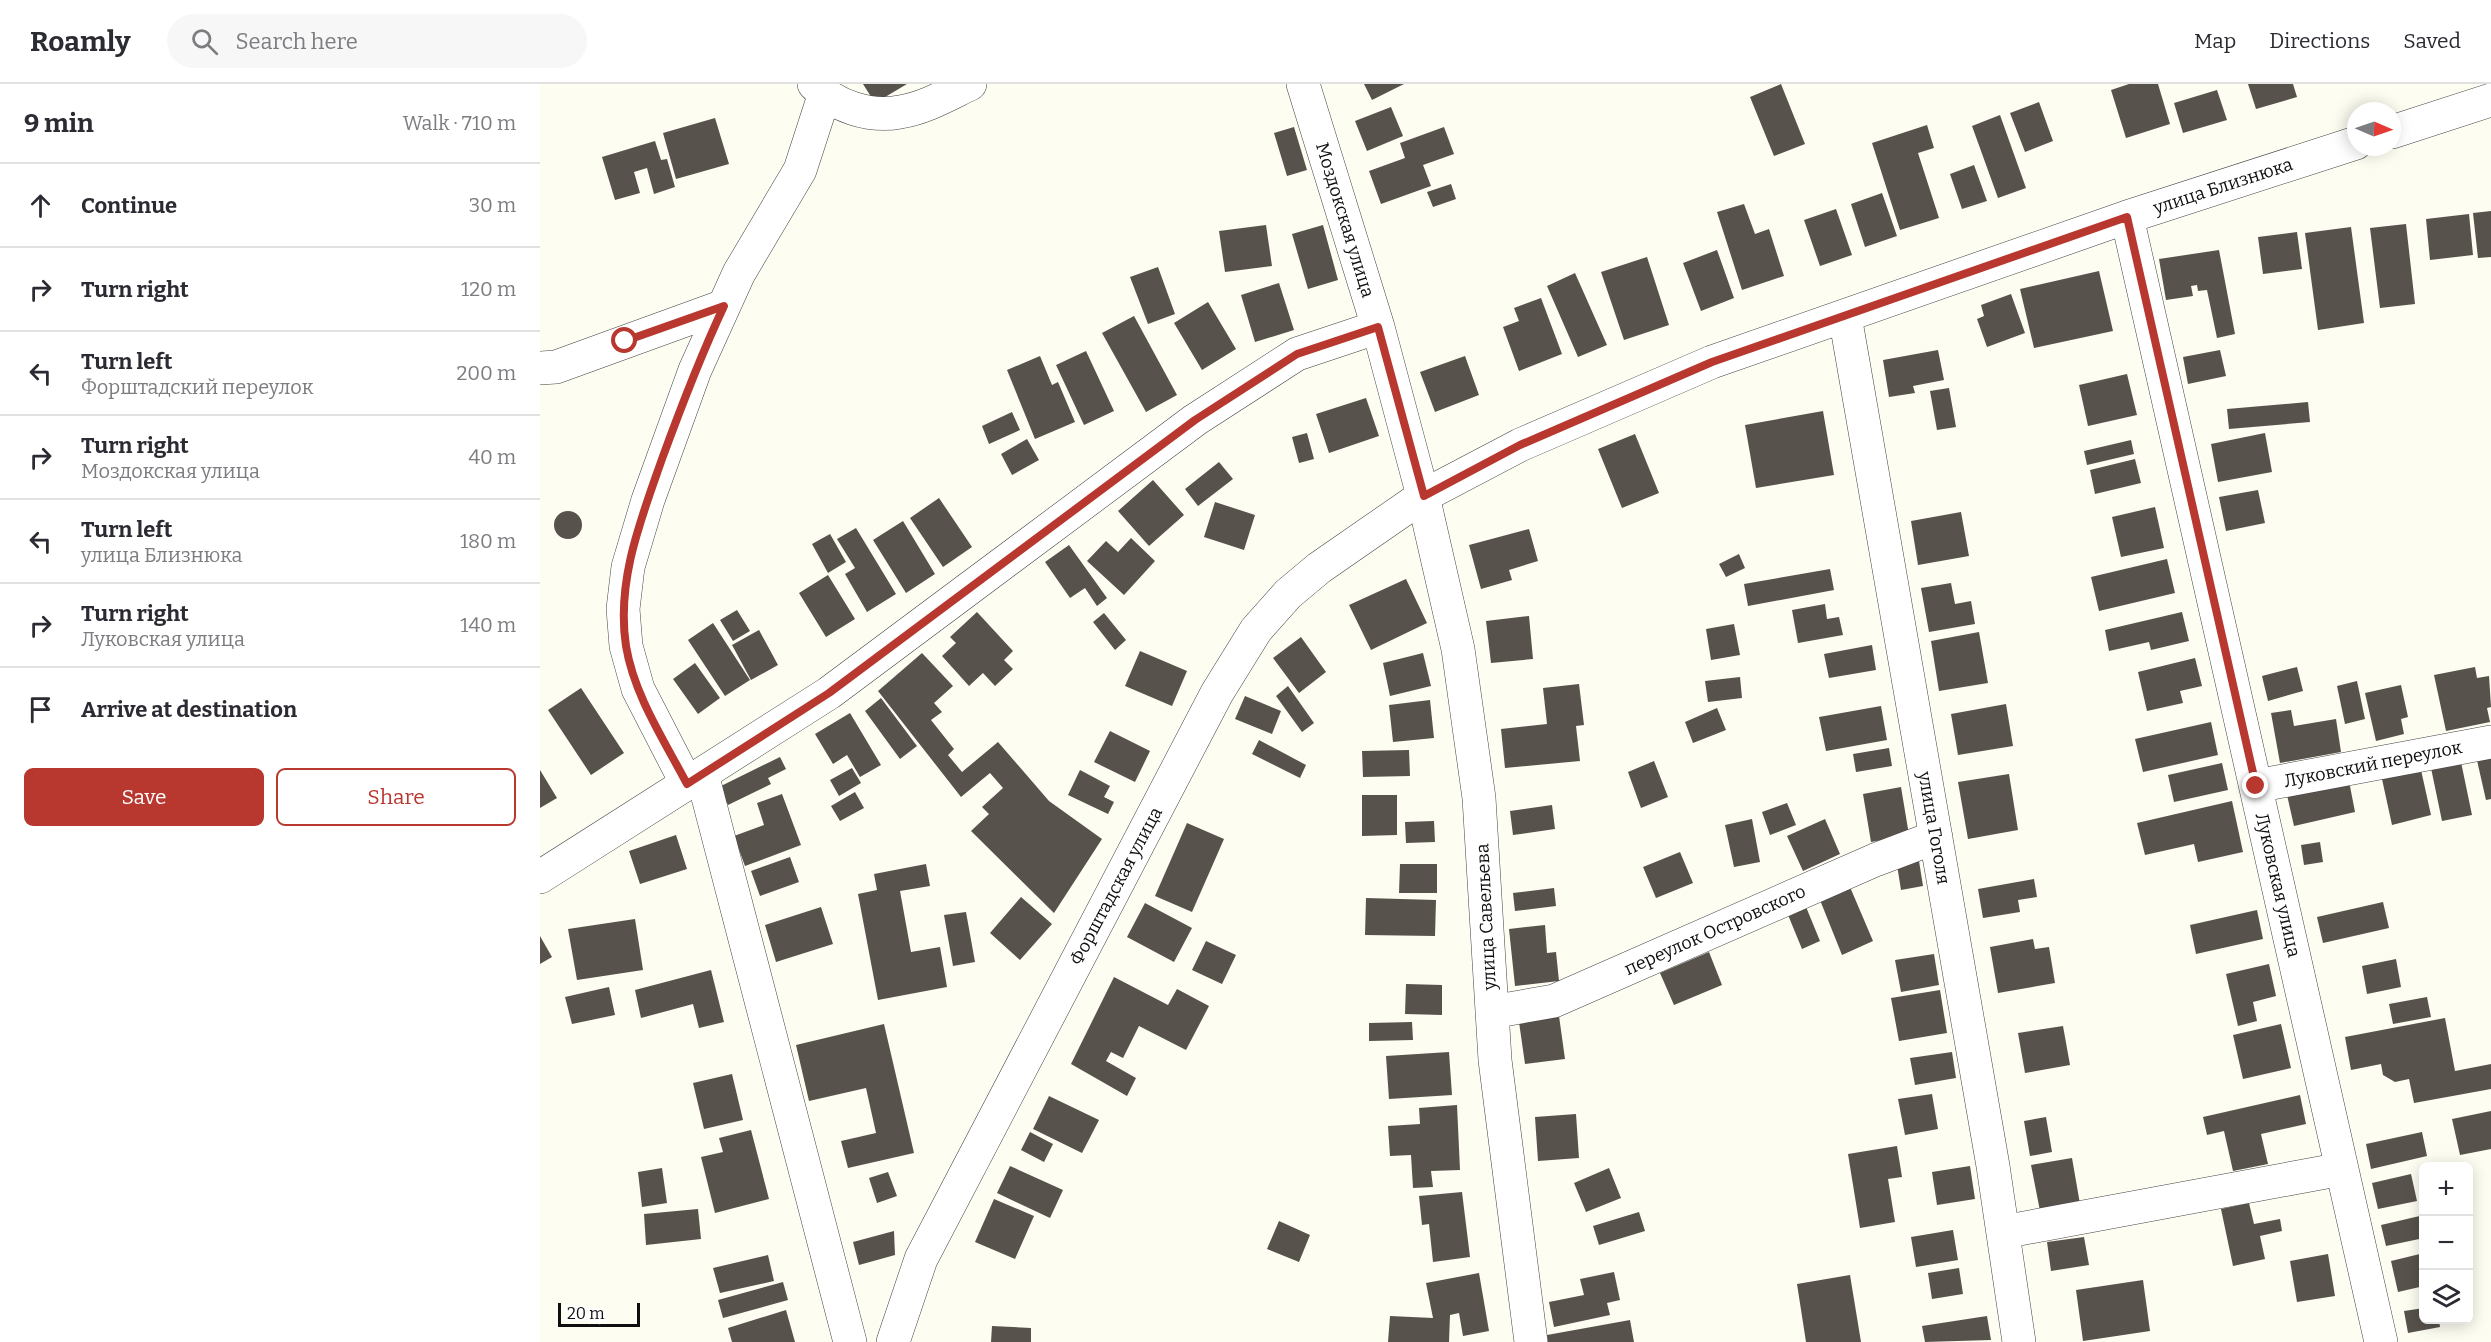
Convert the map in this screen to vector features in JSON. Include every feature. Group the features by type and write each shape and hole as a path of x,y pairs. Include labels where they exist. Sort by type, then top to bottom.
{"street":[{"path":"850,1342 694,779 638,689 626,646 623,609 628,567 648,500 694,370 739,273 800,170 819,90 843,106 867,111 898,113 931,103 970,84"},
{"name":"Моздокская улица","path":"1303,84 1378,327 1424,496"},
{"path":"2401,129 2491,100"},
{"name":"улица Близнюка","path":"1424,496 1520,445 1712,362 2127,217 2347,147"},
{"name":"Луковская улица","path":"2127,217 2380,1342"},
{"path":"540,368 556,367 724,306"},
{"name":"улица Гоголя","path":"1845,316 2003,1232 2019,1342"},
{"path":"540,877 829,693 1195,420 1297,354 1378,327"},
{"name":"улица Савельева","path":"1424,496 1458,650 1479,798 1495,1060 1531,1342"},
{"name":"Форштадская улица","path":"893,1342 921,1259 1217,693 1256,630 1287,594 1319,568 1424,496"},
{"name":"Луковский переулок","path":"2256,786 2491,742"},
{"name":"переулок Островского","path":"1492,1012 1554,1001 1875,860 1936,837"},
{"path":"2003,1232 2342,1168"}],"building":[{"path":"863,84 907,84 875,103"},
{"path":"1364,84 1404,84 1372,100"},
{"path":"1781,84 1805,144 1774,156 1750,97"},
{"path":"2129,84 2158,84 2170,124 2126,138 2111,90"},
{"path":"2248,84 2293,84 2297,97 2256,109"},
{"path":"2217,90 2227,120 2183,133 2174,103"},
{"path":"2039,102 2053,141 2025,152 2010,113"},
{"path":"1391,107 1403,136 1367,151 1355,121"},
{"path":"2000,115 2026,188 1998,198 1972,126"},
{"path":"715,118 729,164 676,179 663,133"},
{"path":"1927,125 1934,148 1918,153 1939,218 1900,230 1872,143"},
{"path":"1294,127 1307,170 1287,176 1274,133"},
{"path":"1444,127 1454,154 1423,165 1431,186 1381,204 1369,171 1405,158 1400,143"},
{"path":"655,141 661,160 667,159 675,187 654,194 647,168 634,172 640,193 615,200 602,157"},
{"path":"1974,165 1987,201 1962,209 1950,174"},
{"path":"1451,184 1456,199 1433,207 1427,192"},
{"path":"1882,193 1897,236 1865,247 1851,204"},
{"path":"1744,204 1755,234 1769,229 1784,276 1742,290 1717,212"},
{"path":"1836,209 1852,255 1820,266 1804,220"},
{"path":"2491,211 2491,257 2478,258 2473,213"},
{"path":"2469,214 2473,255 2430,260 2426,219"},
{"path":"2406,224 2415,304 2380,308 2370,228"},
{"path":"1266,225 1272,266 1225,272 1219,231"},
{"path":"1323,225 1338,280 1308,289 1292,234"},
{"path":"2351,227 2364,323 2318,330 2305,233"},
{"path":"2297,232 2302,269 2263,274 2258,237"},
{"path":"1717,250 1734,298 1701,311 1683,263"},
{"path":"2219,250 2235,334 2217,338 2207,290 2198,291 2197,285 2191,286 2193,296 2166,300 2159,259"},
{"path":"1647,257 1669,325 1624,340 1601,272"},
{"path":"1158,267 1175,314 1148,324 1130,277"},
{"path":"2099,271 2113,331 2034,348 2020,289"},
{"path":"1575,273 1607,345 1578,357 1547,286"},
{"path":"1279,283 1294,330 1255,342 1241,295"},
{"path":"2011,294 2025,333 1987,347 1977,319 1984,316 1981,305"},
{"path":"1541,298 1562,354 1519,371 1503,327 1519,321 1514,308"},
{"path":"1208,302 1236,349 1202,370 1174,323"},
{"path":"1134,316 1177,395 1146,412 1102,333"},
{"path":"1938,350 1944,380 1913,386 1915,393 1889,397 1883,360"},
{"path":"2220,350 2226,376 2188,384 2183,357"},
{"path":"1086,351 1114,411 1084,425 1056,365"},
{"path":"1040,356 1052,385 1058,382 1075,422 1035,439 1007,370"},
{"path":"1465,356 1479,395 1435,412 1420,372"},
{"path":"2127,374 2137,415 2088,426 2079,385"},
{"path":"1949,388 1956,427 1937,430 1930,391"},
{"path":"1366,398 1379,436 1329,453 1316,414"},
{"path":"2308,402 2310,422 2229,429 2227,409"},
{"path":"1823,411 1834,475 1756,488 1745,425"},
{"path":"1012,412 1020,430 989,444 982,426"},
{"path":"1307,433 1314,459 1299,463 1292,437"},
{"path":"2265,433 2272,472 2218,482 2211,444"},
{"path":"1635,434 1659,493 1622,508 1598,449"},
{"path":"1027,439 1039,460 1012,475 1001,454"},
{"path":"2131,440 2134,454 2087,465 2084,451"},
{"path":"2135,459 2141,483 2095,494 2090,470"},
{"path":"1219,462 1233,479 1198,506 1185,489"},
{"path":"1153,480 1184,515 1149,546 1118,511"},
{"path":"2258,490 2265,523 2226,531 2219,497"},
{"path":"939,498 972,547 943,567 910,518"},
{"path":"1215,502 1255,515 1244,550 1204,537"},
{"path":"2155,507 2164,548 2121,557 2112,517"},
{"path":"568,511 578,515 582,525 578,535 568,539 558,535 554,525 558,515"},
{"path":"1961,512 1969,556 1918,565 1911,521"},
{"path":"903,521 935,574 906,593 873,540"},
{"path":"856,528 896,594 867,612 845,574 855,568 837,539"},
{"path":"1529,529 1538,561 1509,570 1512,580 1481,589 1469,545"},
{"path":"830,534 846,562 828,573 812,544"},
{"path":"1131,538 1155,561 1124,595 1087,561 1106,541 1118,552"},
{"path":"1069,545 1107,598 1097,606 1085,588 1070,598 1045,562"},
{"path":"1739,554 1745,568 1726,577 1719,564"},
{"path":"2167,559 2175,593 2099,611 2091,577"},
{"path":"1830,569 1834,590 1748,606 1744,584"},
{"path":"828,575 855,619 826,637 799,593"},
{"path":"1406,579 1427,623 1371,650 1349,605"},
{"path":"1951,583 1955,604 1971,601 1975,624 1929,632 1921,588"},
{"path":"1825,604 1827,619 1839,617 1843,635 1798,643 1792,610"},
{"path":"737,610 750,631 733,641 720,620"},
{"path":"977,612 1013,651 1004,660 1013,669 995,686 983,673 969,686 942,656 956,643 950,637"},
{"path":"2182,612 2189,641 2151,650 2149,642 2109,651 2105,630"},
{"path":"1104,613 1126,640 1115,650 1093,622"},
{"path":"1529,616 1533,659 1491,663 1486,621"},
{"path":"713,623 750,680 725,696 688,640"},
{"path":"1734,624 1740,655 1711,660 1706,629"},
{"path":"759,630 778,665 751,680 732,645"},
{"path":"1979,632 1988,683 1939,691 1931,641"},
{"path":"1301,637 1326,672 1299,693 1273,658"},
{"path":"1872,645 1876,670 1829,678 1824,654"},
{"path":"1140,651 1187,671 1172,706 1125,686"},
{"path":"922,653 953,686 934,703 942,712 931,720 954,749 948,755 962,772 998,742 1049,801 1102,839 1054,913 971,831 989,814 982,807 1003,788 990,773 961,797 878,691"},
{"path":"1423,653 1431,686 1390,696 1383,663"},
{"path":"2195,658 2202,686 2180,691 2183,703 2147,711 2138,672"},
{"path":"695,663 720,698 698,714 673,679"},
{"path":"2297,667 2303,691 2268,701 2262,676"},
{"path":"2475,667 2477,678 2489,676 2491,707 2487,708 2490,722 2446,731 2434,675"},
{"path":"1740,677 1742,698 1708,702 1705,681"},
{"path":"2357,681 2365,719 2345,724 2337,686"},
{"path":"1579,684 1584,725 1576,726 1580,761 1505,768 1501,729 1547,724 1543,688"},
{"path":"2401,685 2408,717 2401,719 2404,734 2376,741 2365,693"},
{"path":"1288,686 1314,723 1302,732 1276,696"},
{"path":"581,688 624,753 591,775 548,710"},
{"path":"1245,696 1281,711 1272,734 1235,719"},
{"path":"881,698 917,746 900,759 865,711"},
{"path":"1430,700 1434,738 1393,742 1389,705"},
{"path":"2006,704 2013,746 1958,755 1951,714"},
{"path":"1881,706 1887,740 1826,751 1819,717"},
{"path":"1717,708 1726,730 1693,743 1685,722"},
{"path":"2291,710 2294,726 2336,719 2341,752 2280,763 2271,713"},
{"path":"850,713 881,765 860,777 847,755 833,764 815,734"},
{"path":"2211,722 2218,755 2143,772 2135,739"},
{"path":"1110,731 1150,751 1135,782 1094,762"},
{"path":"1259,740 1306,765 1300,778 1252,754"},
{"path":"1889,748 1892,766 1856,772 1853,754"},
{"path":"1409,750 1410,776 1363,777 1362,751"},
{"path":"2491,753 2491,799 2486,800 2476,756"},
{"path":"780,757 786,769 768,778 771,784 728,805 719,787"},
{"path":"1654,761 1668,797 1641,808 1628,772"},
{"path":"2461,762 2472,815 2442,821 2431,768"},
{"path":"2222,763 2228,790 2174,802 2168,775"},
{"path":"852,768 861,783 839,796 830,780"},
{"path":"540,770 557,798 540,808"},
{"path":"1080,770 1110,786 1104,797 1114,802 1108,814 1068,795"},
{"path":"2421,770 2431,815 2392,825 2382,779"},
{"path":"2009,774 2018,830 1968,839 1958,782"},
{"path":"2349,781 2355,812 2294,826 2287,795"},
{"path":"1901,787 1909,835 1871,842 1863,794"},
{"path":"855,792 864,808 840,821 831,806"},
{"path":"782,794 801,845 745,866 734,836 764,825 757,803"},
{"path":"1362,795 1397,795 1397,835 1362,836"},
{"path":"2232,801 2243,852 2198,862 2194,844 2145,855 2137,823"},
{"path":"1787,803 1796,825 1770,835 1762,812"},
{"path":"1552,805 1555,829 1513,835 1510,811"},
{"path":"1752,819 1760,862 1734,867 1725,825"},
{"path":"1825,819 1840,854 1803,871 1787,836"},
{"path":"1434,821 1435,842 1406,843 1405,822"},
{"path":"1187,823 1224,839 1192,912 1155,896"},
{"path":"676,835 687,869 640,884 629,851"},
{"path":"2320,842 2323,862 2304,865 2301,845"},
{"path":"1680,852 1693,883 1656,898 1643,867"},
{"path":"790,857 799,882 760,896 751,871"},
{"path":"1919,861 1923,886 1901,890 1897,865"},
{"path":"926,864 930,886 900,891 911,952 940,947 947,987 878,1000 858,894 877,890 874,874"},
{"path":"1400,864 1437,864 1437,893 1399,893"},
{"path":"2034,879 2037,897 2018,900 2020,912 1983,918 1978,889"},
{"path":"1850,887 1873,941 1842,955 1820,900"},
{"path":"1554,888 1556,906 1515,911 1513,893"},
{"path":"1021,897 1052,924 1020,960 990,933"},
{"path":"1366,898 1436,900 1435,936 1365,935"},
{"path":"1804,902 1820,941 1802,949 1786,910"},
{"path":"2383,902 2389,928 2323,943 2317,917"},
{"path":"1145,903 1192,928 1174,962 1127,937"},
{"path":"821,907 833,944 776,962 765,925"},
{"path":"2257,910 2263,939 2196,954 2190,925"},
{"path":"966,912 975,962 953,966 944,915"},
{"path":"635,919 643,970 577,980 568,929"},
{"path":"1545,925 1547,953 1556,952 1559,981 1515,986 1509,929"},
{"path":"540,936 552,957 540,964"},
{"path":"2033,939 2035,949 2049,947 2055,983 1998,993 1990,947"},
{"path":"1206,941 1236,955 1222,984 1192,970"},
{"path":"1709,952 1722,985 1674,1005 1660,973"},
{"path":"1934,954 1939,985 1901,992 1895,960"},
{"path":"2396,959 2401,987 2367,994 2362,966"},
{"path":"2269,964 2276,996 2253,1002 2257,1021 2238,1026 2226,974"},
{"path":"711,970 724,1022 699,1028 693,1004 641,1018 635,990"},
{"path":"1114,977 1168,1005 1177,989 1209,1006 1186,1050 1139,1026 1123,1058 1111,1052 1106,1061 1136,1078 1127,1096 1071,1064"},
{"path":"1406,984 1442,985 1442,1015 1405,1014"},
{"path":"609,987 615,1015 572,1024 565,997"},
{"path":"1940,990 1947,1033 1899,1041 1891,998"},
{"path":"2427,997 2431,1017 2393,1024 2389,1004"},
{"path":"1559,1016 1565,1059 1525,1064 1519,1022"},
{"path":"2445,1018 2455,1071 2491,1064 2491,1089 2414,1103 2409,1079 2395,1082 2383,1075 2381,1064 2351,1070 2345,1037"},
{"path":"1412,1022 1413,1040 1369,1041 1369,1023"},
{"path":"884,1024 914,1153 848,1168 841,1141 876,1133 866,1088 809,1101 796,1045"},
{"path":"2281,1024 2291,1068 2243,1079 2233,1035"},
{"path":"2063,1026 2070,1065 2025,1073 2018,1033"},
{"path":"1449,1052 1452,1095 1389,1099 1386,1056"},
{"path":"1952,1052 1956,1078 1915,1085 1910,1058"},
{"path":"732,1074 743,1120 704,1129 693,1083"},
{"path":"1932,1094 1938,1129 1905,1135 1898,1099"},
{"path":"2300,1095 2306,1124 2261,1134 2268,1164 2233,1171 2224,1131 2207,1135 2203,1117"},
{"path":"1049,1096 1099,1120 1082,1153 1033,1129"},
{"path":"1457,1105 1460,1170 1431,1171 1433,1187 1413,1188 1411,1155 1390,1156 1388,1126 1420,1124 1419,1108"},
{"path":"2491,1111 2491,1149 2460,1155 2452,1119"},
{"path":"1576,1114 1579,1158 1538,1161 1535,1117"},
{"path":"2046,1117 2052,1152 2030,1156 2024,1121"},
{"path":"751,1130 769,1199 715,1213 701,1157 723,1152 719,1138"},
{"path":"1030,1132 1053,1144 1044,1162 1021,1150"},
{"path":"2422,1132 2427,1156 2371,1169 2366,1144"},
{"path":"1897,1146 1902,1177 1888,1179 1895,1222 1860,1228 1848,1154"},
{"path":"2072,1158 2080,1204 2040,1211 2031,1165"},
{"path":"1010,1166 1063,1190 1050,1218 997,1193"},
{"path":"1970,1166 1975,1199 1937,1205 1932,1172"},
{"path":"662,1168 667,1203 642,1207 638,1172"},
{"path":"1609,1168 1621,1198 1586,1212 1574,1183"},
{"path":"888,1172 897,1196 877,1203 869,1178"},
{"path":"2411,1174 2417,1201 2378,1209 2372,1183"},
{"path":"1462,1192 1470,1257 1433,1262 1429,1224 1422,1225 1419,1196"},
{"path":"994,1199 1034,1216 1015,1259 975,1242"},
{"path":"2249,1203 2254,1224 2280,1219 2282,1231 2260,1236 2265,1259 2233,1266 2221,1209"},
{"path":"698,1209 701,1239 646,1245 644,1214"},
{"path":"1639,1212 1645,1231 1599,1245 1593,1226"},
{"path":"2419,1216 2419,1239 2386,1246 2381,1225"},
{"path":"1279,1221 1310,1235 1299,1262 1267,1249"},
{"path":"1953,1230 1958,1260 1916,1267 1911,1237"},
{"path":"894,1231 895,1255 859,1265 853,1242"},
{"path":"2084,1237 2089,1265 2051,1271 2047,1242"},
{"path":"2328,1254 2335,1296 2297,1302 2290,1261"},
{"path":"2419,1254 2419,1287 2398,1292 2391,1261"},
{"path":"768,1255 774,1281 720,1293 713,1268"},
{"path":"1959,1268 1963,1294 1932,1299 1928,1273"},
{"path":"1614,1272 1620,1300 1607,1303 1610,1315 1554,1327 1549,1302 1584,1295 1580,1279"},
{"path":"1479,1273 1489,1331 1463,1336 1459,1313 1450,1315 1449,1342 1388,1342 1390,1316 1433,1318 1426,1283"},
{"path":"1850,1275 1861,1342 1806,1342 1797,1284"},
{"path":"2143,1280 2150,1331 2083,1341 2076,1290"},
{"path":"783,1282 788,1300 723,1318 718,1300"},
{"path":"2419,1309 2419,1324 2440,1324 2440,1327 2408,1333 2404,1311"},
{"path":"786,1310 795,1342 732,1342 728,1328"},
{"path":"1987,1316 1991,1340 1925,1342 1922,1326"},
{"path":"1630,1320 1634,1342 1548,1342 1547,1335"},
{"path":"992,1326 1031,1328 1031,1342 991,1342"}],"route":[{"path":"625,341 724,306 694,370 648,500 628,567 623,609 626,646 638,689 687,784 829,693 1195,420 1297,354 1378,327 1424,496 1520,445 1712,362 2127,217 2256,786"}]}
